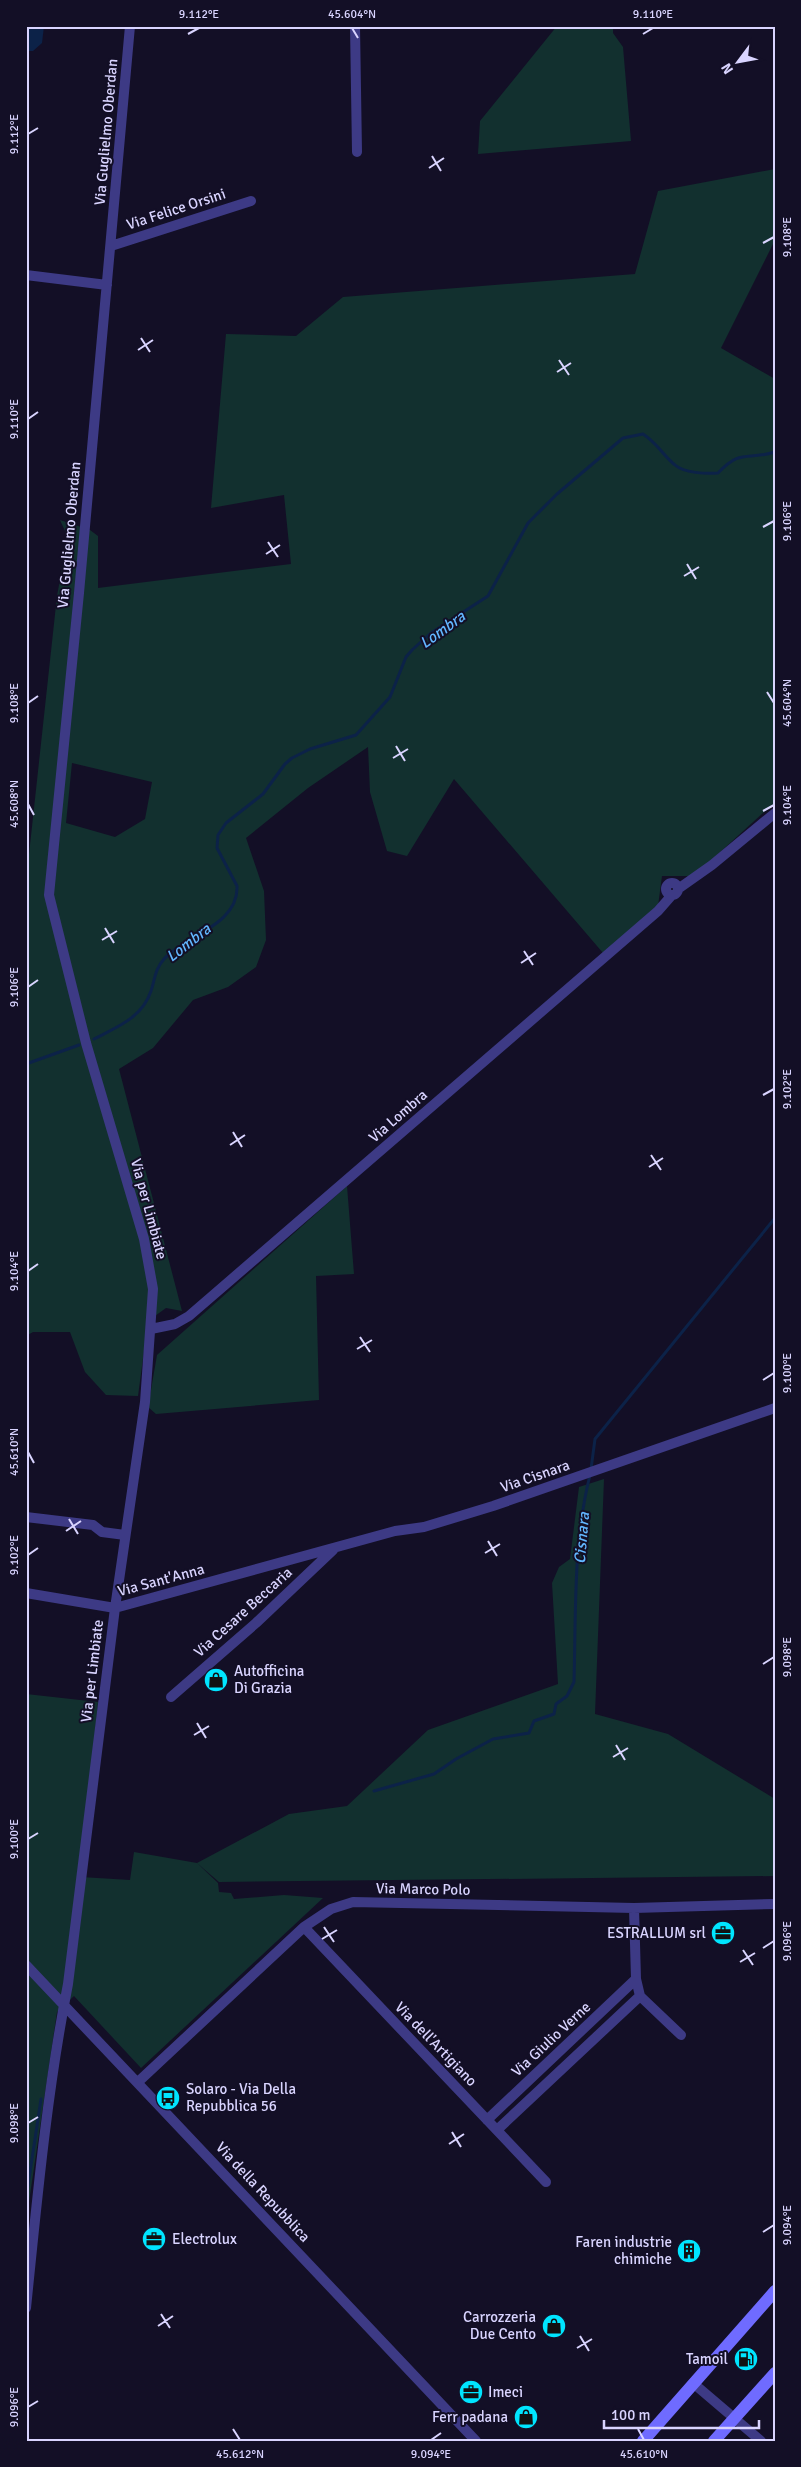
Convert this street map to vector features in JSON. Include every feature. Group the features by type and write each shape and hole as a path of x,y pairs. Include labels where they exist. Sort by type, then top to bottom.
{"street":[{"name":"Via Guglielmo Oberdan","path":"86,1043 48,895 111,246 130,26"},
{"path":"355,26 357,152"},
{"name":"Via Felice Orsini","path":"111,246 250,201"},
{"path":"26,275 107,285"},
{"name":"Via Lombra","path":"151,1329 175,1324 189,1316 658,911 673,890 690,880 775,813"},
{"name":"Via per Limbiate","path":"26,2308 37,2199 115,1608 144,1410 153,1289 144,1239 86,1043"},
{"name":"Via Cisnara","path":"302,1558 395,1531 424,1527 577,1477 775,1408"},
{"path":"26,1517 93,1525 102,1532 125,1535"},
{"name":"Via Cesare Beccaria","path":"171,1697 256,1623 334,1549"},
{"name":"Via Sant'Anna","path":"26,1593 115,1608 302,1558"},
{"name":"Via Marco Polo","path":"138,2082 304,1927 331,1908 353,1902 634,1908 775,1904"},
{"path":"634,1908 636,1979 640,1996 681,2035"},
{"name":"Via dell'Artigiano","path":"304,1927 546,2182"},
{"name":"Via della Repubblica","path":"26,1965 476,2441"},
{"name":"Via Giulio Verne","path":"487,2120 636,1979"},
{"name":"Via Giulio Verne","path":"497,2130 640,1996"},
{"path":"642,2441 775,2291"},
{"path":"714,2441 775,2373"},
{"path":"693,2383 761,2441"}],"green space":[{"path":"557,26 613,26 613,33 623,47 631,141 478,154 480,121"},
{"path":"775,169 775,240 721,348 775,379 775,802 694,876 662,876 658,906 603,953 454,779 407,856 387,851 370,792 368,747 308,788 246,838 264,891 266,940 256,967 228,987 193,1000 153,1048 119,1069 182,1311 166,1308 148,1321 138,1396 106,1395 85,1372 70,1332 33,1332 26,1336 26,882 57,596 66,547 71,544 60,520 90,530 98,536 98,588 291,564 284,495 211,508 226,334 296,336 343,297 635,274 658,191","holes":["72,763 152,782 145,819 115,837 66,823"]},
{"path":"347,1186 354,1274 316,1276 319,1400 156,1414 148,1407 157,1355"},
{"path":"604,1479 595,1714 668,1734 775,1799 775,1876 219,1882 197,1863 289,1814 347,1806 428,1730 558,1684 552,1583 559,1567 570,1559 579,1487"},
{"path":"26,1694 98,1702 81,1877 130,1880 134,1852 197,1863 218,1883 219,1892 231,1893 234,1899 284,1895 323,1898 141,2068 74,1996 57,2012 26,2222"}],"water":[{"path":"26,26 44,26 42,43 33,51 26,51"}],"waterway":[{"name":"Lombra","path":"94,1039 120,1026 135,1015 147,1000 157,970 164,959 220,920 229,911 235,899 237,886 217,848 218,835 226,823 263,794 285,764 292,758 310,749 356,735 390,697 406,657 412,650 431,633 488,596 528,523 557,494 623,438 643,434 679,468 695,472 718,473 733,460 745,456 775,452"},
{"name":"Lombra","path":"26,1064 79,1045"},
{"name":"Cisnara","path":"591,1469 595,1439 775,1218"},
{"name":"Cisnara","path":"374,1791 434,1774 456,1759 493,1739 529,1733 534,1721 554,1714 556,1704 567,1696 574,1682 578,1552 590,1475"},
{"name":"Cisnara","path":"26,2199 41,2099"}],"place":[{"name":"Autofficina Di Grazia","path":"216,1680"},
{"name":"ESTRALLUM srl","path":"723,1933"},
{"name":"Solaro - Via Della Repubblica 56","path":"168,2098"},
{"name":"Electrolux","path":"154,2239"},
{"name":"Faren industrie chimiche","path":"689,2251"},
{"name":"Carrozzeria Due Cento","path":"554,2326"},
{"name":"Tamoil","path":"746,2359"},
{"name":"Imeci","path":"471,2392"},
{"name":"Ferr padana","path":"526,2417"}]}
